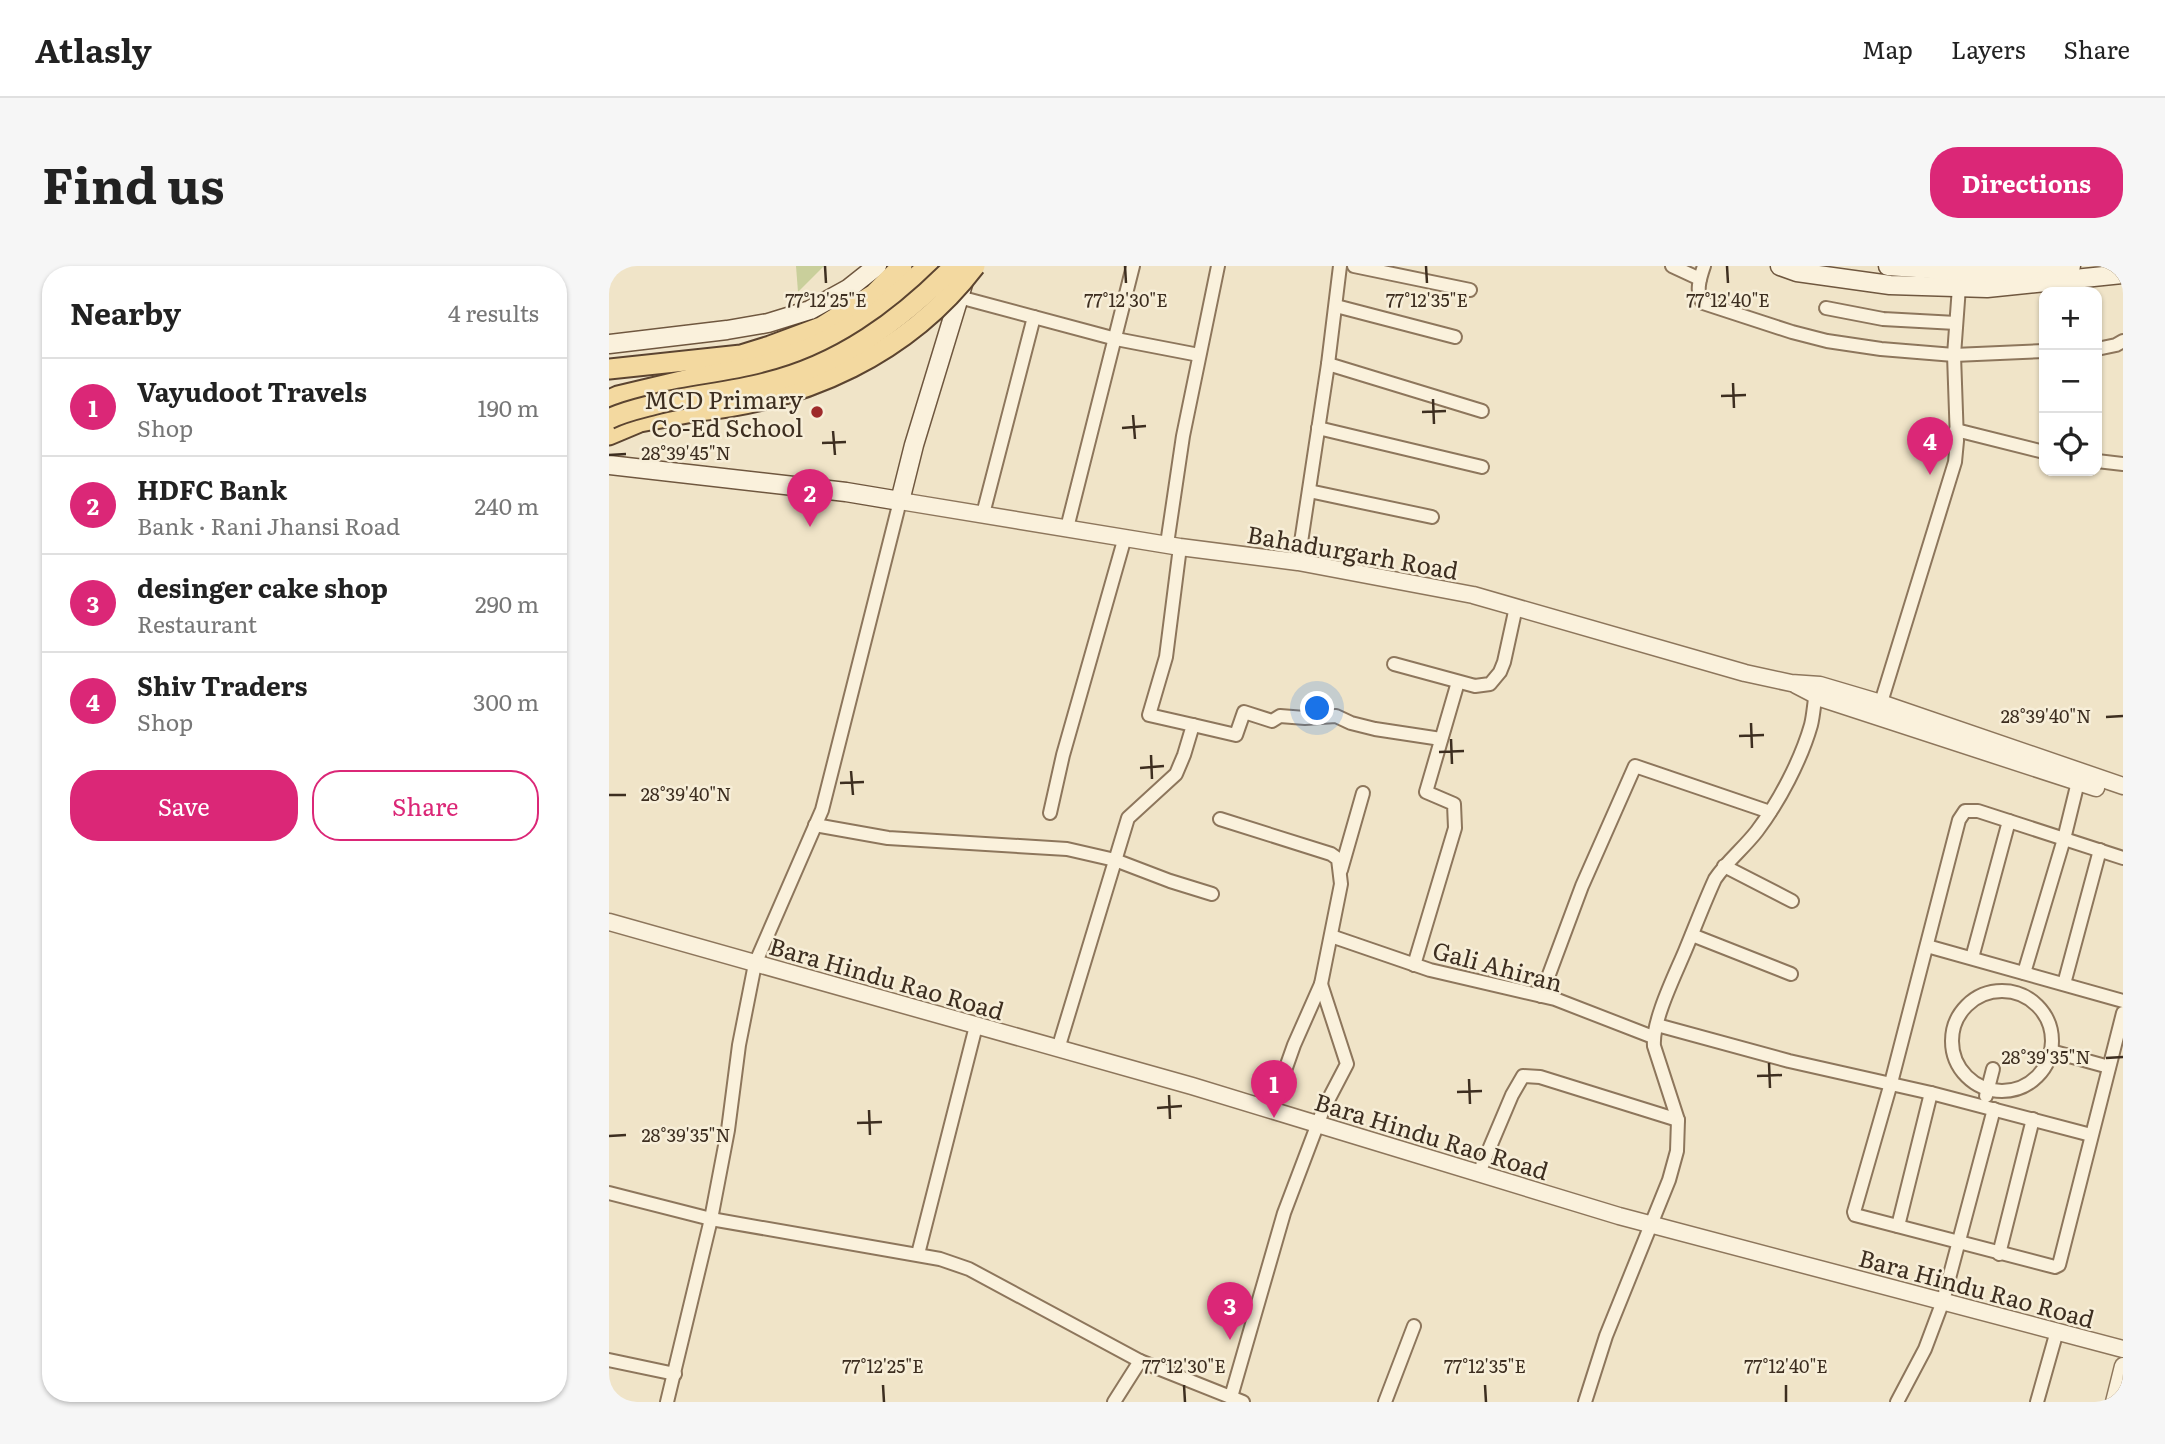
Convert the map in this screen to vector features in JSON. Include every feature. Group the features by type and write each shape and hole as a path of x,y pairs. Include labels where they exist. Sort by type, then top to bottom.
{"main road":[{"path":"609,344 768,323 810,310 848,289 877,266"},
{"path":"609,369 741,355 770,346 821,327 874,294 902,266"},
{"path":"609,400 698,377 761,366 815,346 876,313 928,266"},
{"path":"609,419 623,412 766,383 826,362 889,325 922,298 952,266 961,291"},
{"path":"609,465 846,492 900,501 914,445 961,291 974,266"},
{"path":"609,435 641,422 764,401 854,368 886,349 924,320 974,266"},
{"path":"1780,266 1797,272 1890,285 1959,275 2071,266"},
{"path":"1888,266 1959,275 1987,288 2123,274"}],"street":[{"path":"1067,528 1133,266"},
{"path":"1217,266 1184,436 1166,657 1149,715 1235,735 1244,712 1272,722 1280,716 1305,719 1336,716 1375,729 1441,739"},
{"path":"1298,562 1340,266"},
{"path":"1354,266 1470,290"},
{"path":"1672,266 1702,272 1699,297 1703,303 1827,341 1954,355 2039,351"},
{"path":"1879,710 1955,462 1954,355 1959,275"},
{"path":"961,291 1034,317 1116,339 1199,355"},
{"path":"1336,306 1455,337"},
{"path":"1826,308 1883,318 1956,323"},
{"path":"983,514 1034,317"},
{"path":"2102,348 2123,341"},
{"path":"1328,364 1482,411"},
{"path":"1318,428 1482,467"},
{"path":"1956,430 2039,451"},
{"path":"2102,462 2123,464"},
{"path":"1309,491 1432,517"},
{"path":"667,1402 711,1219 755,964 822,810 900,501"},
{"name":"Bahadurgarh Road","path":"900,501 1298,562 1473,595 1745,673 1791,682 2123,786"},
{"path":"1050,813 1063,755 1125,537"},
{"path":"1394,664 1482,686 1496,679 1504,662 1516,607"},
{"path":"1415,965 1455,828 1454,804 1426,792 1458,682"},
{"path":"1585,1402 1607,1336 1669,1180 1677,1151 1678,1120 1657,1058 1655,1031 1708,894 1724,866 1756,832 1770,812 1801,755 1811,726 1816,691"},
{"name":"Bahadurgarh Road","path":"1879,710 2123,797"},
{"path":"1058,1049 1128,818 1176,774 1193,725"},
{"path":"1541,996 1582,886 1635,766 1770,812"},
{"path":"2016,992 2064,839 2078,782"},
{"path":"1341,870 1363,793"},
{"path":"2123,858 1973,810 1962,814 1854,1212 1858,1217 1999,1254 2055,1267 2059,1265 2123,1013"},
{"path":"1220,819 1331,854 1338,859 1341,870 1341,884 1321,984 1294,1045 1271,1110"},
{"path":"1972,958 2009,821"},
{"path":"815,825 888,838 1089,852 1212,894"},
{"path":"2064,984 2099,850"},
{"path":"1724,866 1792,901"},
{"name":"Bara Hindu Rao Road","path":"609,922 1271,1110 1651,1224 2123,1349"},
{"path":"1692,935 1791,974"},
{"name":"Gali Ahiran","path":"1331,936 1430,970 1555,999 1655,1031 1891,1083 2091,1135"},
{"path":"1927,946 2123,1001"},
{"path":"609,1193 711,1219 940,1259 969,1269 1140,1362 1237,1399 1284,1213 1323,1110 1347,1064 1321,984"},
{"path":"1999,991 2016,992 2031,1000 2044,1012 2051,1028 2049,1061 2039,1076 2027,1086 2011,1091 1979,1087 1966,1077 1957,1064 1952,1049 1952,1033 1957,1017 1968,1004 1982,995 1999,991"},
{"path":"918,1254 976,1026"},
{"path":"2051,1051 2109,1067"},
{"path":"1897,1402 1926,1349 1943,1301 1959,1243 1989,1108 1988,1089 1993,1069"},
{"path":"1479,1173 1512,1095 1523,1076 1540,1077 1678,1120"},
{"path":"1898,1226 1931,1093"},
{"path":"1999,1254 2033,1119"},
{"path":"1385,1402 1414,1326"},
{"path":"2037,1402 2057,1331"},
{"path":"609,1360 675,1374"},
{"path":"1114,1402 1140,1362"},
{"path":"2114,1402 2123,1366"}],"green space":[{"path":"796,266 824,266 798,292"}],"place":[{"name":"MCD Primary Co-Ed School","path":"817,412"},
{"name":"Shiv Traders","path":"1930,475"},
{"name":"HDFC Bank","path":"810,527"},
{"name":"Vayudoot Travels","path":"1274,1118"},
{"name":"desinger cake shop","path":"1230,1340"}]}
